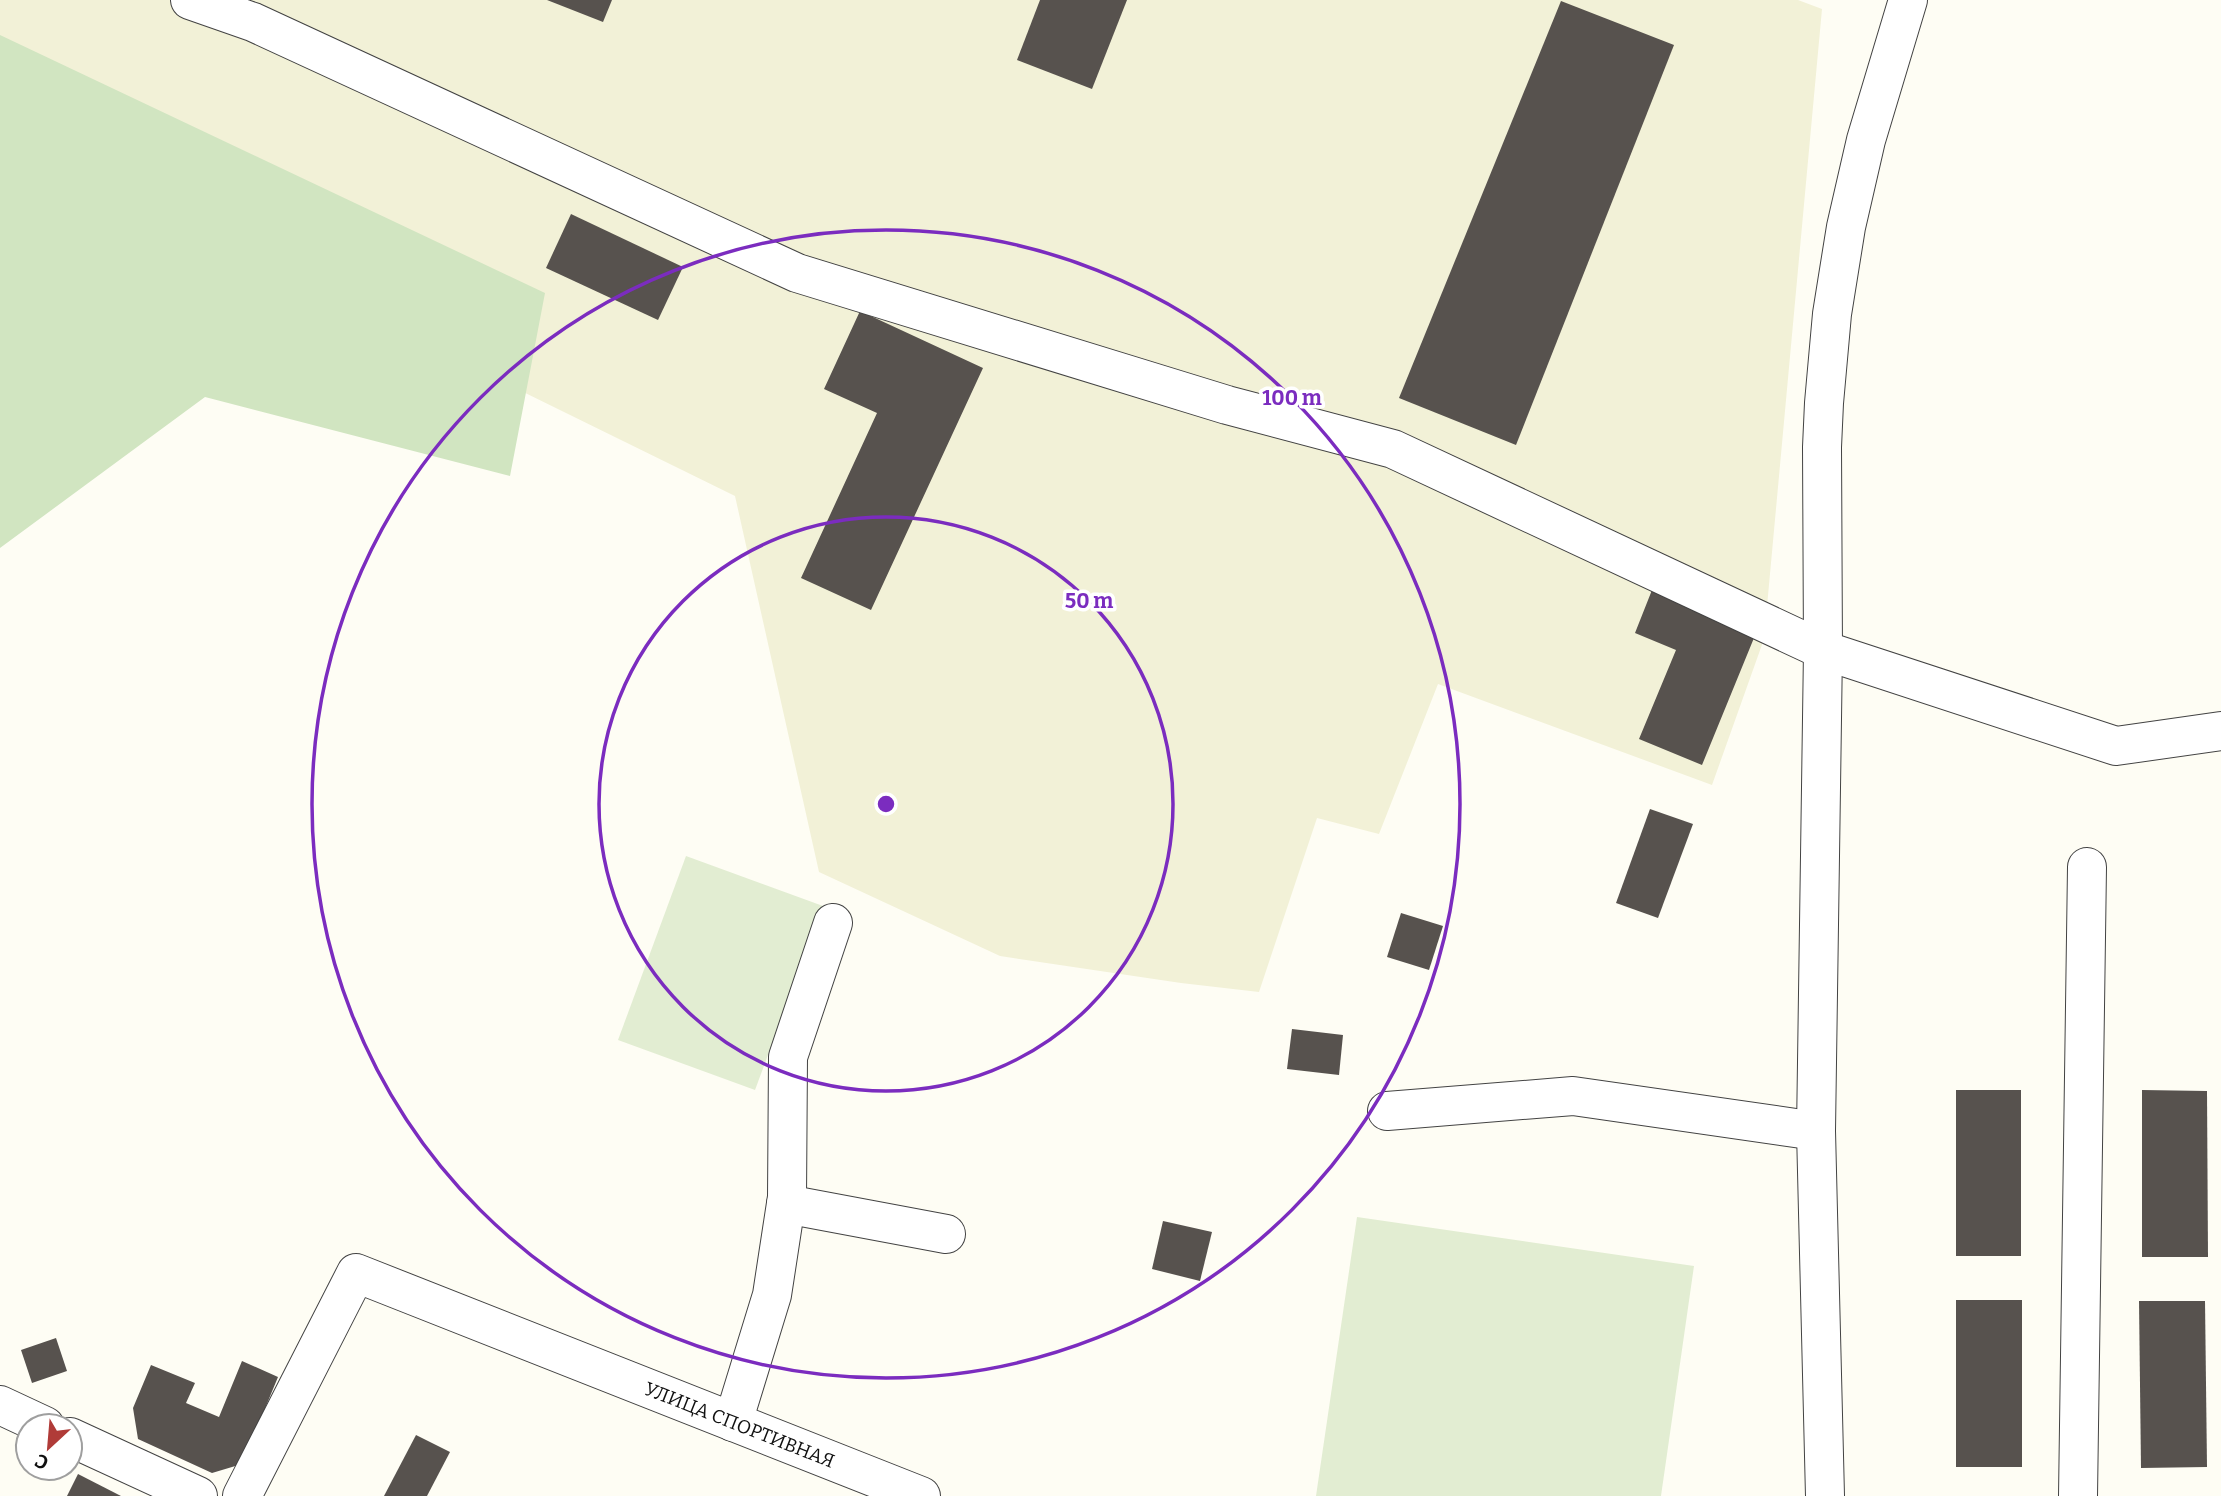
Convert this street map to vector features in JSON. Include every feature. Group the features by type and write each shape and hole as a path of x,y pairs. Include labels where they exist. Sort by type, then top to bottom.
{"street":[{"path":"190,0 254,22 797,273 1227,405 1393,449 1823,650 2116,746 2221,731"},
{"path":"1825,1496 1815,1131 1823,650 1822,447 1832,314 1855,183 1908,0"},
{"path":"2078,1496 2087,867"},
{"path":"733,1422 772,1295 786,1205 788,1057 833,923"},
{"path":"1387,1111 1573,1096 1815,1131"},
{"path":"786,1205 946,1234"},
{"name":"УЛИЦА СПОРТИВНАЯ","path":"242,1496 356,1273 922,1496"},
{"path":"84,1443 198,1496"}],"green space":[{"path":"0,0 1798,0 1822,9 1764,639 1712,785 1438,684 1379,834 1317,818 1259,992 1000,956 819,872 735,496 411,337 0,45"},
{"path":"0,35 545,293 510,476 205,397 0,548"},
{"path":"686,856 823,906 755,1090 618,1040"},
{"path":"1357,1217 1694,1266 1661,1496 1316,1496"}],"building":[{"path":"547,0 612,0 603,22"},
{"path":"1040,0 1127,0 1092,89 1017,60"},
{"path":"1561,1 1674,45 1516,445 1399,398"},
{"path":"571,214 683,267 658,320 546,268"},
{"path":"860,311 983,368 871,610 801,578 877,413 824,389"},
{"path":"1652,590 1756,633 1702,765 1639,739 1676,650 1635,633"},
{"path":"1650,809 1693,824 1658,918 1616,903"},
{"path":"1401,913 1443,926 1429,970 1387,957"},
{"path":"1292,1029 1343,1035 1339,1075 1287,1069"},
{"path":"1956,1090 2021,1090 2021,1256 1956,1256"},
{"path":"2142,1090 2207,1091 2208,1257 2142,1257"},
{"path":"1163,1221 1212,1232 1200,1281 1152,1269"},
{"path":"1956,1300 2022,1300 2022,1467 1956,1467"},
{"path":"2139,1301 2205,1301 2207,1467 2141,1468"},
{"path":"56,1338 67,1371 32,1383 21,1350"},
{"path":"242,1361 278,1377 242,1464 212,1473 138,1439 133,1408 151,1365 195,1383 186,1403 219,1417"},
{"path":"416,1435 450,1452 427,1496 384,1496"},
{"path":"84,1477 121,1496 67,1496 74,1482 84,1482"}]}
